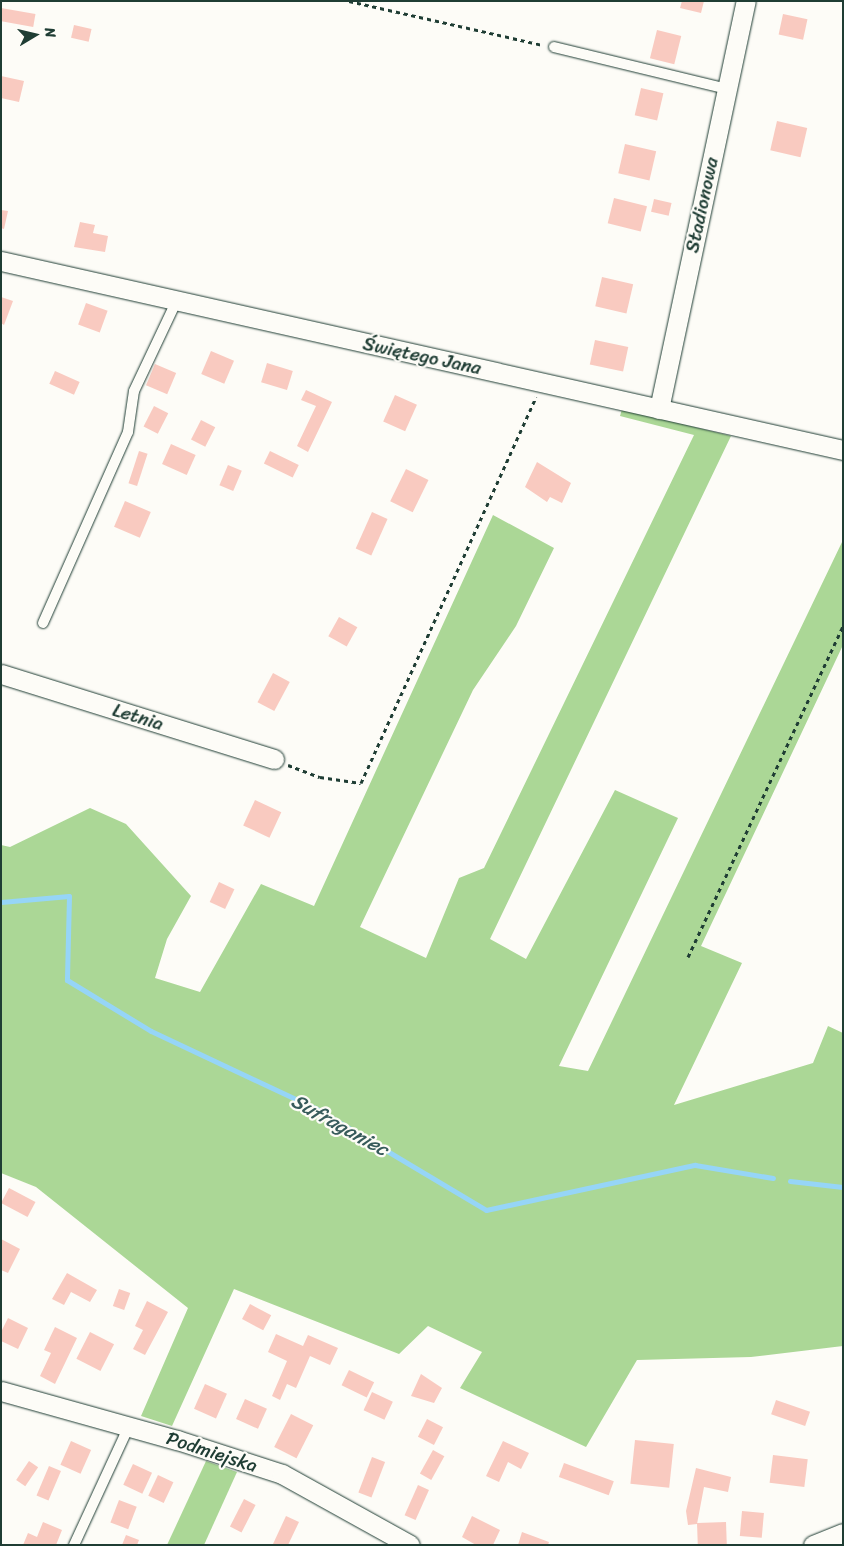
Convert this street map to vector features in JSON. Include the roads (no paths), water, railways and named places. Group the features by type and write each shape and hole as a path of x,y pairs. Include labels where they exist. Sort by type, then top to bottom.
{"street":[{"name":"Stadionowa","path":"659,409 746,1"},
{"name":"Świętego Jana","path":"1,262 843,450"},
{"name":"Letnia","path":"1,674 274,759"},
{"name":"Podmiejska","path":"1,1391 129,1426 282,1474 410,1545"},
{"path":"813,1545 843,1533"}],"lane":[{"path":"554,47 727,89"},
{"path":"43,623 128,432 134,391 176,302"},
{"path":"74,1545 129,1426"}],"waterway":[{"name":"Sufraganiec","path":"1,902 69,896 67,980 151,1031 315,1108 486,1210 695,1165 773,1178"},
{"name":"Sufraganiec","path":"790,1181 843,1187"}]}
